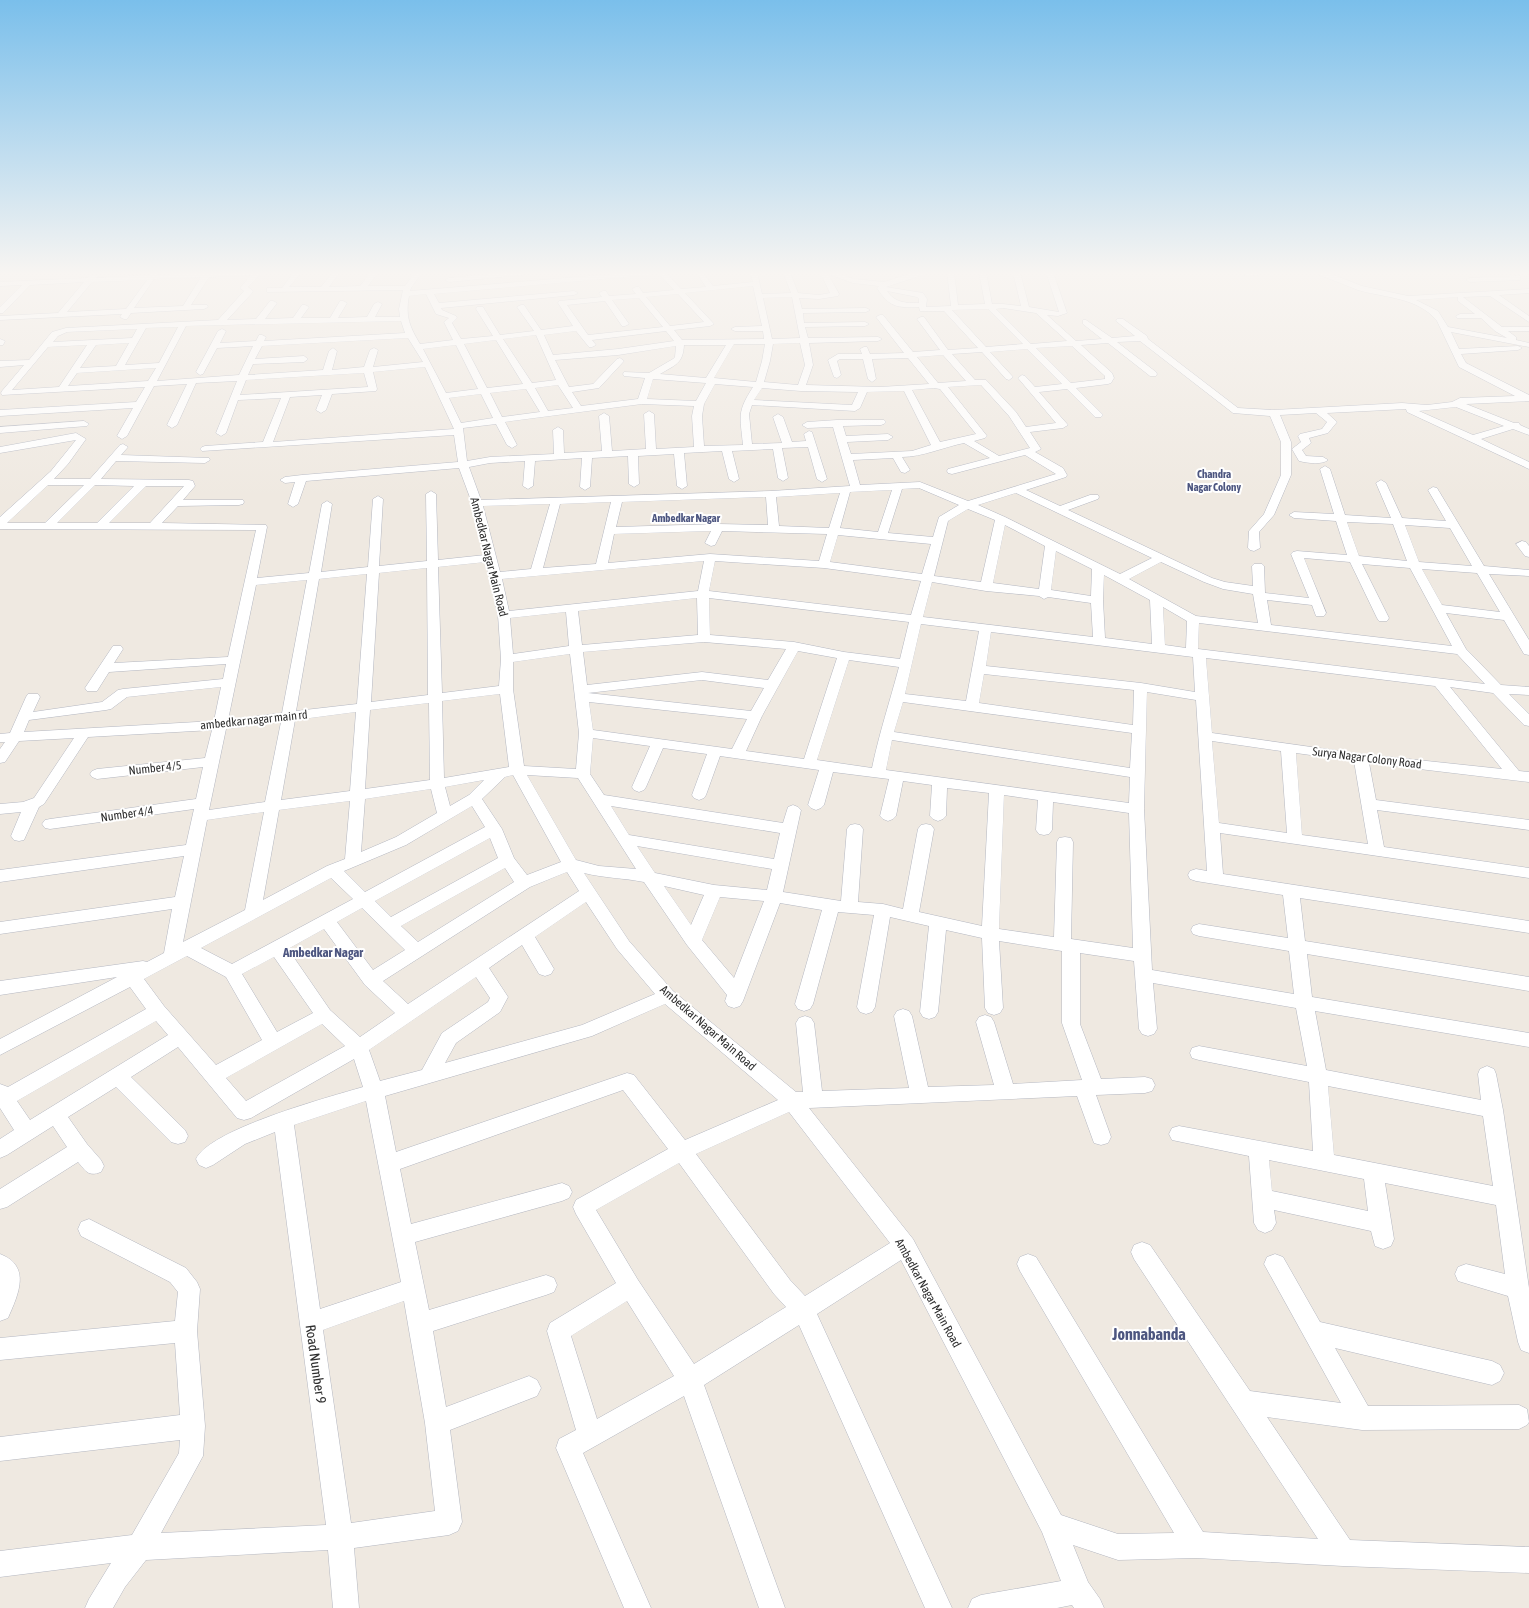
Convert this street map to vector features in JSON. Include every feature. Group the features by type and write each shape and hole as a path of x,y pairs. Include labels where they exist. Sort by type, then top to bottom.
{"street":[{"path":"2,396 43,347"},
{"path":"61,390 89,347"},
{"path":"119,368 130,347"},
{"path":"122,436 171,347"},
{"path":"200,372 213,347"},
{"path":"220,433 242,378 257,347"},
{"name":"Ambedkar Nagar Main Road","path":"418,347 458,428 463,465 477,503 491,558 504,615 507,660 506,689 516,770 570,864 623,945 667,996 781,1090 792,1101 905,1246 1052,1525 1085,1600"},
{"path":"461,347 512,445"},
{"path":"471,347 482,348"},
{"path":"501,347 530,386 546,415"},
{"path":"546,347 559,367 564,386 579,410"},
{"path":"552,358 651,347"},
{"path":"642,401 650,376 676,360 679,357 680,347"},
{"path":"699,450 697,416 700,404 712,381 710,378 729,347"},
{"path":"748,447 744,417 748,402 759,385 768,347"},
{"path":"801,388 808,368 804,347"},
{"path":"847,457 913,454 937,446 982,436 940,386 904,347"},
{"path":"942,347 973,383"},
{"path":"981,347 1009,377"},
{"path":"837,375 832,360 834,358 865,353 910,355 1016,347"},
{"path":"1029,347 1098,415"},
{"path":"1033,390 1108,381 1110,378 1109,375 1078,347"},
{"path":"1118,347 1153,374"},
{"path":"1155,347 1229,408 1236,412 1274,413 1402,406 1413,408 1457,404 1468,401"},
{"path":"1455,347 1462,365 1528,398"},
{"path":"1458,352 1517,347"},
{"path":"443,396 530,386 596,386 620,361 644,348"},
{"path":"234,398 373,389 368,370 374,350"},
{"path":"327,372 333,351"},
{"path":"865,353 872,379"},
{"path":"250,362 304,359"},
{"path":"606,362 620,361"},
{"path":"0,364 32,362"},
{"path":"2,396 61,390 368,370 428,364"},
{"path":"74,371 162,366"},
{"path":"89,388 102,370"},
{"path":"628,374 801,388 864,390 907,389 983,382 1013,414 1036,449 952,471"},
{"path":"675,396 686,378"},
{"path":"1022,378 1063,425 1023,430"},
{"path":"172,425 193,381"},
{"path":"907,389 937,446"},
{"path":"748,402 855,408 864,390"},
{"path":"320,410 328,392"},
{"path":"267,444 287,394"},
{"path":"205,449 458,428 500,421 531,420 546,415 675,396 700,404"},
{"path":"1402,406 1412,402 1528,398"},
{"path":"1457,404 1529,432"},
{"path":"0,413 138,405"},
{"path":"1402,406 1529,466"},
{"path":"0,450 76,436 94,407"},
{"path":"1319,411 1332,422 1325,431 1303,436 1306,443 1297,449 1303,459 1324,465 1354,559 1383,618"},
{"path":"559,456 561,427 560,413"},
{"path":"1254,548 1254,531 1269,515 1286,474 1286,442 1274,413"},
{"path":"649,414 651,452"},
{"path":"604,416 607,454"},
{"path":"778,417 788,445"},
{"path":"822,479 806,420 837,423 881,422"},
{"path":"1477,437 1529,422"},
{"path":"824,565 834,531 851,489 847,457 837,423"},
{"path":"0,430 84,424"},
{"path":"1451,428 1529,457"},
{"path":"0,523 74,452 81,440 76,436"},
{"path":"842,439 888,437"},
{"path":"966,440 998,460"},
{"path":"285,480 463,465 490,460 812,444"},
{"path":"777,446 783,478"},
{"path":"48,526 92,483 123,448"},
{"path":"726,448 734,479"},
{"path":"679,451 682,486"},
{"path":"878,773 886,735 898,698 916,620 928,580 943,519 968,504 1062,474 1060,470 1027,452"},
{"path":"633,453 634,484"},
{"path":"585,487 587,455"},
{"path":"896,455 905,470"},
{"path":"113,458 205,460"},
{"path":"528,486 530,458"},
{"path":"293,504 302,478"},
{"path":"44,482 189,483 190,486 153,527"},
{"path":"100,526 143,483"},
{"path":"1381,483 1398,522 1414,565 1460,651 1529,722"},
{"path":"477,503 771,494 920,485 968,504 1051,544 1120,579 1193,619 1460,651"},
{"path":"882,536 898,487"},
{"path":"1015,489 1215,582 1259,594 1318,607 1296,554 1293,542"},
{"path":"1434,490 1529,651"},
{"path":"431,494 434,564 436,784 445,816"},
{"path":"771,494 774,528"},
{"path":"1059,510 1094,497"},
{"path":"353,861 378,499"},
{"path":"601,566 617,499"},
{"path":"536,571 556,500"},
{"path":"175,503 239,502"},
{"path":"253,912 327,504"},
{"path":"1294,516 1454,525"},
{"path":"986,587 1000,519"},
{"path":"0,526 262,527 221,725 182,902 179,952"},
{"path":"0,532 25,526"},
{"path":"609,530 718,527 774,528 834,531 937,541"},
{"path":"711,543 718,527"},
{"path":"1044,595 1051,544"},
{"path":"1522,544 1529,554"},
{"path":"1296,554 1414,565 1529,573"},
{"path":"494,576 536,571 710,557 824,565 1044,595 1097,600"},
{"path":"704,638 703,594 710,557"},
{"path":"251,582 491,558"},
{"path":"1120,579 1161,558"},
{"path":"1258,566 1259,594 1264,628"},
{"path":"1098,568 1097,600 1099,641"},
{"path":"504,615 703,594 1196,654 1497,689 1529,691"},
{"path":"1156,599 1159,649"},
{"path":"571,607 586,733 583,774 649,877 693,941 735,997 774,896 793,810"},
{"path":"1438,608 1529,625"},
{"path":"1193,619 1196,654 1203,697 1215,877"},
{"path":"972,706 986,628"},
{"path":"507,660 576,649 704,638 794,646 844,656 906,664"},
{"path":"737,754 755,716 794,646"},
{"path":"92,688 117,649"},
{"path":"809,764 844,656"},
{"path":"104,668 234,660"},
{"path":"978,669 1141,687 1203,697"},
{"path":"581,693 702,676 773,685"},
{"path":"23,717 106,706 122,693 230,682"},
{"path":"1439,682 1514,775"},
{"path":"1141,687 1140,730 1136,773 1136,809 1143,974 1148,1029"},
{"name":"ambedkar nagar main rd","path":"0,738 221,725 506,689"},
{"path":"581,693 755,716"},
{"path":"0,760 15,737 33,697"},
{"path":"898,698 972,706 1140,730"},
{"path":"19,836 32,805 42,797 84,733"},
{"path":"586,733 1136,809"},
{"path":"886,735 1136,773"},
{"name":"Surya Nagar Colony Road","path":"1206,736 1361,758 1529,777"},
{"path":"639,787 658,743"},
{"path":"1288,748 1295,838"},
{"path":"699,795 715,751"},
{"path":"1361,758 1378,851"},
{"name":"Number 4/5","path":"97,774 213,762"},
{"path":"816,805 827,766"},
{"name":"Number 4/4","path":"50,824 203,809 272,806 436,784 516,770 583,774"},
{"path":"0,1048 333,870 401,841 474,798 500,773"},
{"path":"888,816 897,776"},
{"path":"938,816 940,782"},
{"path":"997,789 990,934 989,1015 1006,1092"},
{"path":"1044,830 1046,796"},
{"path":"474,798 494,829 507,860 524,883"},
{"path":"598,799 789,830"},
{"path":"1369,804 1529,825"},
{"path":"0,808 32,805"},
{"path":"1211,827 1529,873"},
{"path":"232,972 494,829"},
{"path":"849,906 855,829"},
{"path":"910,915 926,829"},
{"path":"624,839 780,865"},
{"path":"1065,842 1066,945 1072,1026 1101,1137"},
{"path":"0,876 194,849"},
{"path":"390,925 507,860"},
{"path":"371,980 524,883 570,864 599,871 629,873 714,891 774,896 831,906 849,906 883,910 910,915 938,924 990,934 1143,956"},
{"path":"333,870 417,952"},
{"path":"1196,874 1291,891 1529,927"},
{"path":"693,941 714,891"},
{"path":"1291,891 1304,1002 1318,1076 1324,1162"},
{"path":"132,977 158,1011 244,1112 359,1047 589,892"},
{"path":"0,928 182,902"},
{"path":"804,1004 831,906"},
{"path":"866,1007 883,910"},
{"path":"327,921 371,980 407,1014"},
{"path":"929,1012 938,924"},
{"path":"1199,930 1529,984"},
{"path":"525,935 545,969"},
{"path":"0,1564 139,1547 340,1537 448,1522 436,1423 420,1324 374,1091 359,1047 324,1015 277,947"},
{"path":"179,952 232,972 273,1042"},
{"path":"0,988 154,965"},
{"path":"430,1075 449,1038 494,1007 498,1001 499,997 478,966"},
{"path":"1143,974 1529,1040"},
{"path":"206,1159 238,1138 283,1120 374,1091 586,1031 667,996"},
{"path":"27,1132 2,1095 158,1011"},
{"path":"213,1076 324,1015"},
{"path":"903,1016 920,1096"},
{"path":"806,1023 813,1100"},
{"path":"0,1149 118,1077 180,1037"},
{"path":"1199,1053 1493,1110"},
{"path":"1487,1074 1518,1288 1529,1342"},
{"path":"118,1077 178,1136"},
{"path":"388,1164 627,1081 682,1151 782,1287 803,1309 939,1608"},
{"path":"772,1608 690,1380 630,1288 583,1207 682,1151 792,1101 1145,1085"},
{"path":"56,1115 80,1150 94,1166"},
{"name":"Road Number 9","path":"283,1120 340,1537 346,1608"},
{"path":"1179,1134 1506,1198"},
{"path":"1258,1149 1265,1223"},
{"path":"0,1200 80,1150"},
{"path":"1262,1198 1382,1231 1373,1172"},
{"path":"402,1236 562,1192"},
{"path":"89,1230 178,1275 189,1289 186,1331 193,1426 191,1456 139,1547 116,1578 98,1608"},
{"path":"638,1608 568,1448 690,1380 905,1246"},
{"path":"1142,1252 1343,1553"},
{"path":"0,1264 9,1274 10,1281 0,1310"},
{"path":"1028,1264 1196,1545"},
{"path":"1275,1264 1362,1418"},
{"path":"1466,1274 1518,1288"},
{"path":"420,1324 546,1285"},
{"path":"310,1323 412,1288"},
{"path":"590,1436 558,1331 630,1288"},
{"path":"0,1349 186,1331"},
{"path":"1314,1332 1492,1373"},
{"path":"436,1423 529,1388"},
{"path":"1243,1402 1362,1418 1519,1417"},
{"path":"0,1449 193,1426"},
{"path":"1052,1525 1118,1546 1196,1545 1343,1553 1529,1560"},
{"path":"981,1608 1085,1600"}],"district":[{"name":"Chandra Nagar Colony","path":"1214,480"},
{"name":"Ambedkar Nagar","path":"686,518"},
{"name":"Ambedkar Nagar","path":"323,952"},
{"name":"Jonnabanda","path":"1149,1334"}]}
